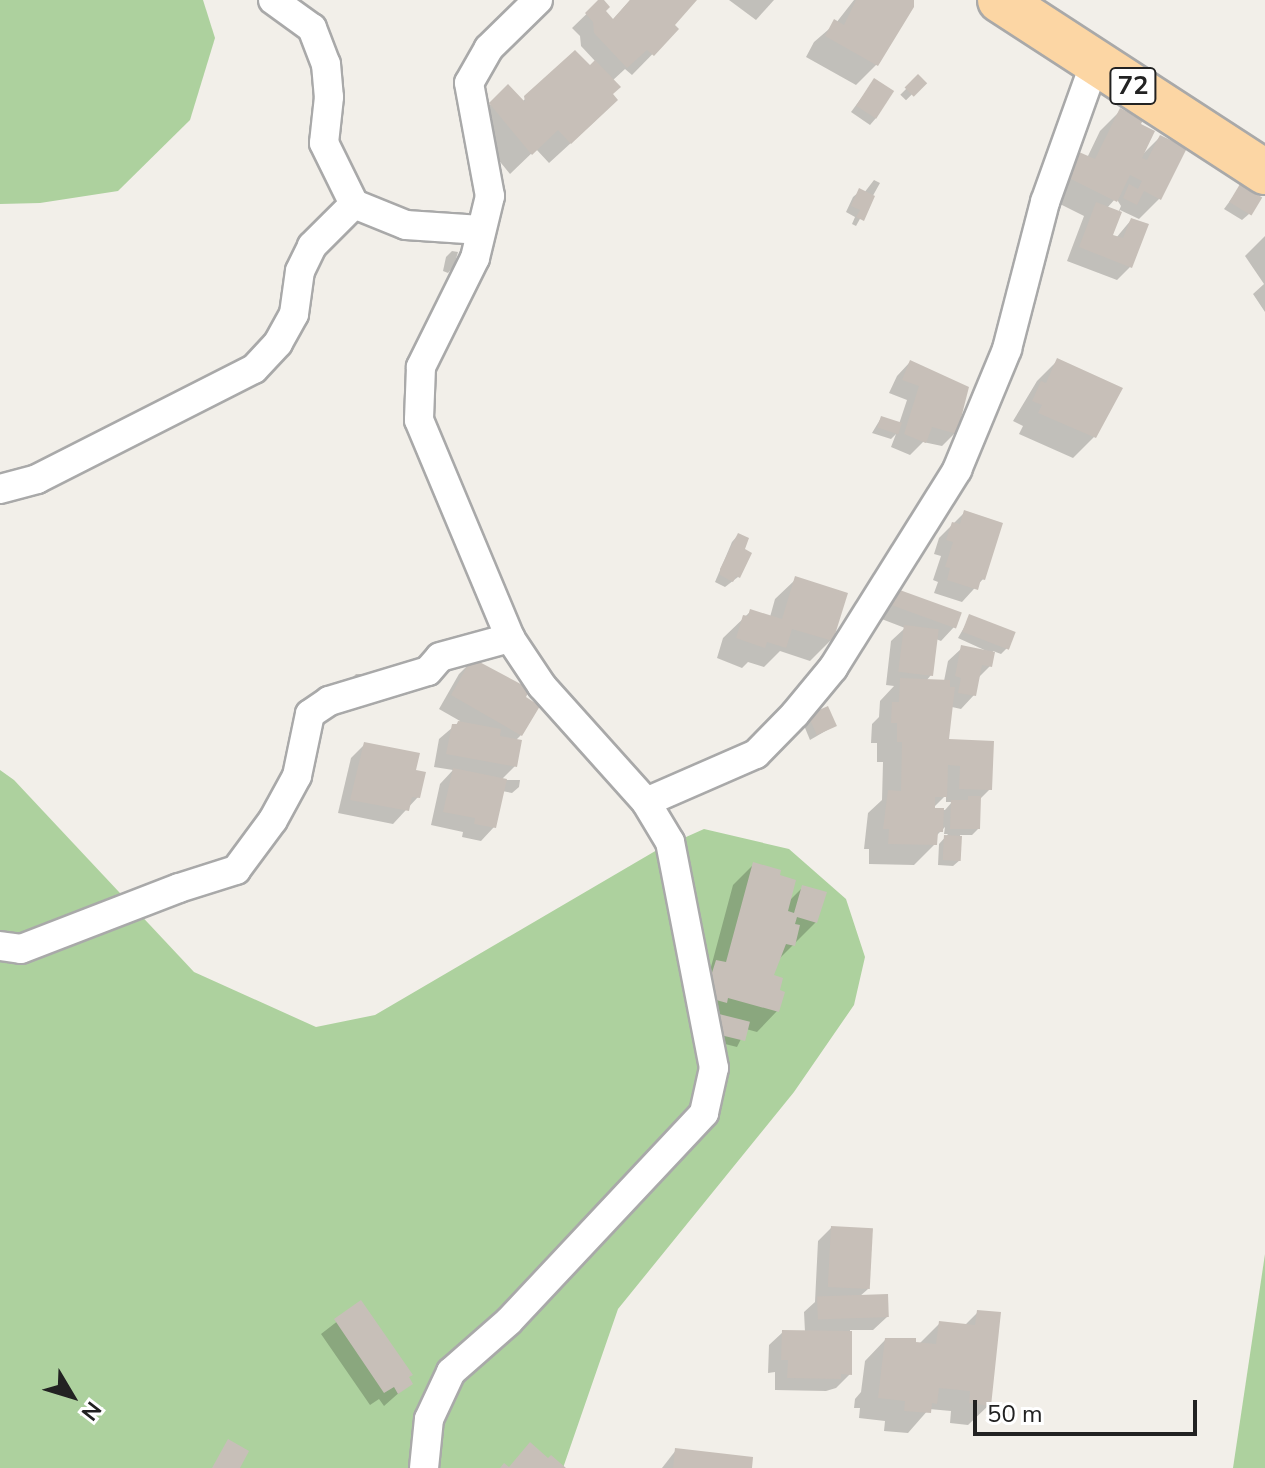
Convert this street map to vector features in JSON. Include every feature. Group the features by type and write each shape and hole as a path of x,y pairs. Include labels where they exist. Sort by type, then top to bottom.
{"main road":[{"name":"72","path":"1028,7 1095,62 1265,172"}],"street":[{"path":"273,0 312,28 326,64 329,97 324,143 354,204 406,225 481,230"},
{"path":"424,1468 429,1419 451,1372 509,1321 704,1113 714,1068 670,842 646,802 542,686 510,638 419,420 421,367 475,258 490,196 469,83 489,48 538,0"},
{"path":"646,802 756,754 795,714 833,668 957,470 1007,349 1045,202 1095,62"},
{"path":"0,489 37,479 254,369 278,343 294,314 300,271 312,246 354,204"},
{"path":"0,946 21,949 179,888 236,870 273,820 297,776 310,714 329,701 428,671 440,657 510,638"}],"green space":[{"path":"0,0 203,0 215,38 190,120 118,191 40,203 0,204"},
{"path":"0,770 14,780 194,972 316,1027 375,1015 657,850 704,829 789,849 846,899 865,957 854,1005 794,1092 618,1309 563,1468 0,1468"},
{"path":"1265,1254 1265,1468 1233,1468"}],"building":[{"path":"598,0 604,0 610,7 606,11 613,19 630,0 697,0 675,25 679,29 654,56 647,50 627,68 594,33 593,22 585,13"},
{"path":"856,0 914,0 914,7 878,66 825,36 834,19 844,25"},
{"path":"575,50 590,65 595,60 621,87 613,94 618,100 571,144 558,130 532,155 489,103 508,84 525,102 524,96"},
{"path":"918,74 927,83 914,97 905,87"},
{"path":"874,78 894,91 876,119 856,106"},
{"path":"1120,108 1143,120 1141,124 1155,131 1142,158 1147,160 1160,135 1187,148 1161,200 1144,191 1137,205 1123,198 1129,184 1138,189 1142,181 1130,175 1117,202 1067,177 1079,152 1095,159"},
{"path":"1240,184 1262,197 1251,215 1229,202"},
{"path":"859,188 875,196 864,221 856,217 860,210 851,206"},
{"path":"1096,202 1122,212 1113,235 1123,238 1131,218 1149,224 1132,268 1079,247"},
{"path":"1057,358 1123,388 1096,438 1038,413 1042,405 1032,401 1041,381 1046,383"},
{"path":"910,360 969,387 957,434 932,427 926,443 904,434 919,386 902,380"},
{"path":"881,416 902,423 898,434 877,427"},
{"path":"964,510 1003,523 985,580 981,579 978,590 947,580 950,568 945,567 953,542 946,540 952,522 960,524"},
{"path":"738,533 749,538 745,549 752,553 740,578 736,576 733,582 720,575 720,569"},
{"path":"795,576 848,593 833,641 792,629 786,648 767,642 765,648 736,638 743,615 748,616 750,609 782,619"},
{"path":"897,589 962,613 956,629 891,605"},
{"path":"969,614 1016,632 1009,650 962,632"},
{"path":"904,625 939,629 933,676 898,672"},
{"path":"961,645 995,652 992,667 982,665 976,696 958,693 961,678 955,676"},
{"path":"472,658 530,689 526,697 540,706 522,736 451,695"},
{"path":"900,678 950,680 950,687 955,687 949,739 994,741 992,790 959,789 960,766 948,765 947,797 935,797 935,808 944,808 943,832 938,832 937,845 888,844 889,829 883,829 888,790 901,791 902,742 897,742 897,723 891,723 892,702 899,702"},
{"path":"828,706 837,726 817,735 808,715"},
{"path":"458,721 501,729 500,736 522,740 517,767 446,754 452,724"},
{"path":"364,742 420,753 416,770 426,772 420,798 412,797 409,811 350,800"},
{"path":"453,768 507,779 496,828 474,824 475,818 443,812"},
{"path":"968,796 981,796 980,829 950,829 951,800 968,800"},
{"path":"944,835 962,836 961,861 943,860"},
{"path":"753,862 781,870 780,875 796,880 788,911 794,913 802,885 827,892 817,923 797,917 795,924 800,925 795,946 786,944 774,975 783,978 780,990 785,992 779,1012 728,998 727,1003 709,998 706,992 716,960 726,962"},
{"path":"715,1013 750,1022 745,1041 710,1032"},
{"path":"831,1226 873,1228 870,1289 828,1287"},
{"path":"888,1294 889,1317 818,1319 817,1296"},
{"path":"361,1300 413,1375 409,1377 413,1384 398,1394 394,1387 384,1393 334,1319"},
{"path":"977,1310 1001,1312 991,1406 969,1403 970,1391 939,1388 937,1404 932,1403 931,1413 904,1411 905,1401 878,1398 885,1338 916,1338 916,1342 936,1344 939,1321 975,1325"},
{"path":"782,1330 852,1331 852,1375 841,1374 841,1379 787,1378 788,1360 781,1360"},
{"path":"228,1439 249,1451 240,1468 212,1468"},
{"path":"530,1442 548,1458 551,1455 566,1468 500,1468 504,1463 509,1467"},
{"path":"675,1448 753,1457 752,1468 673,1468"}]}
